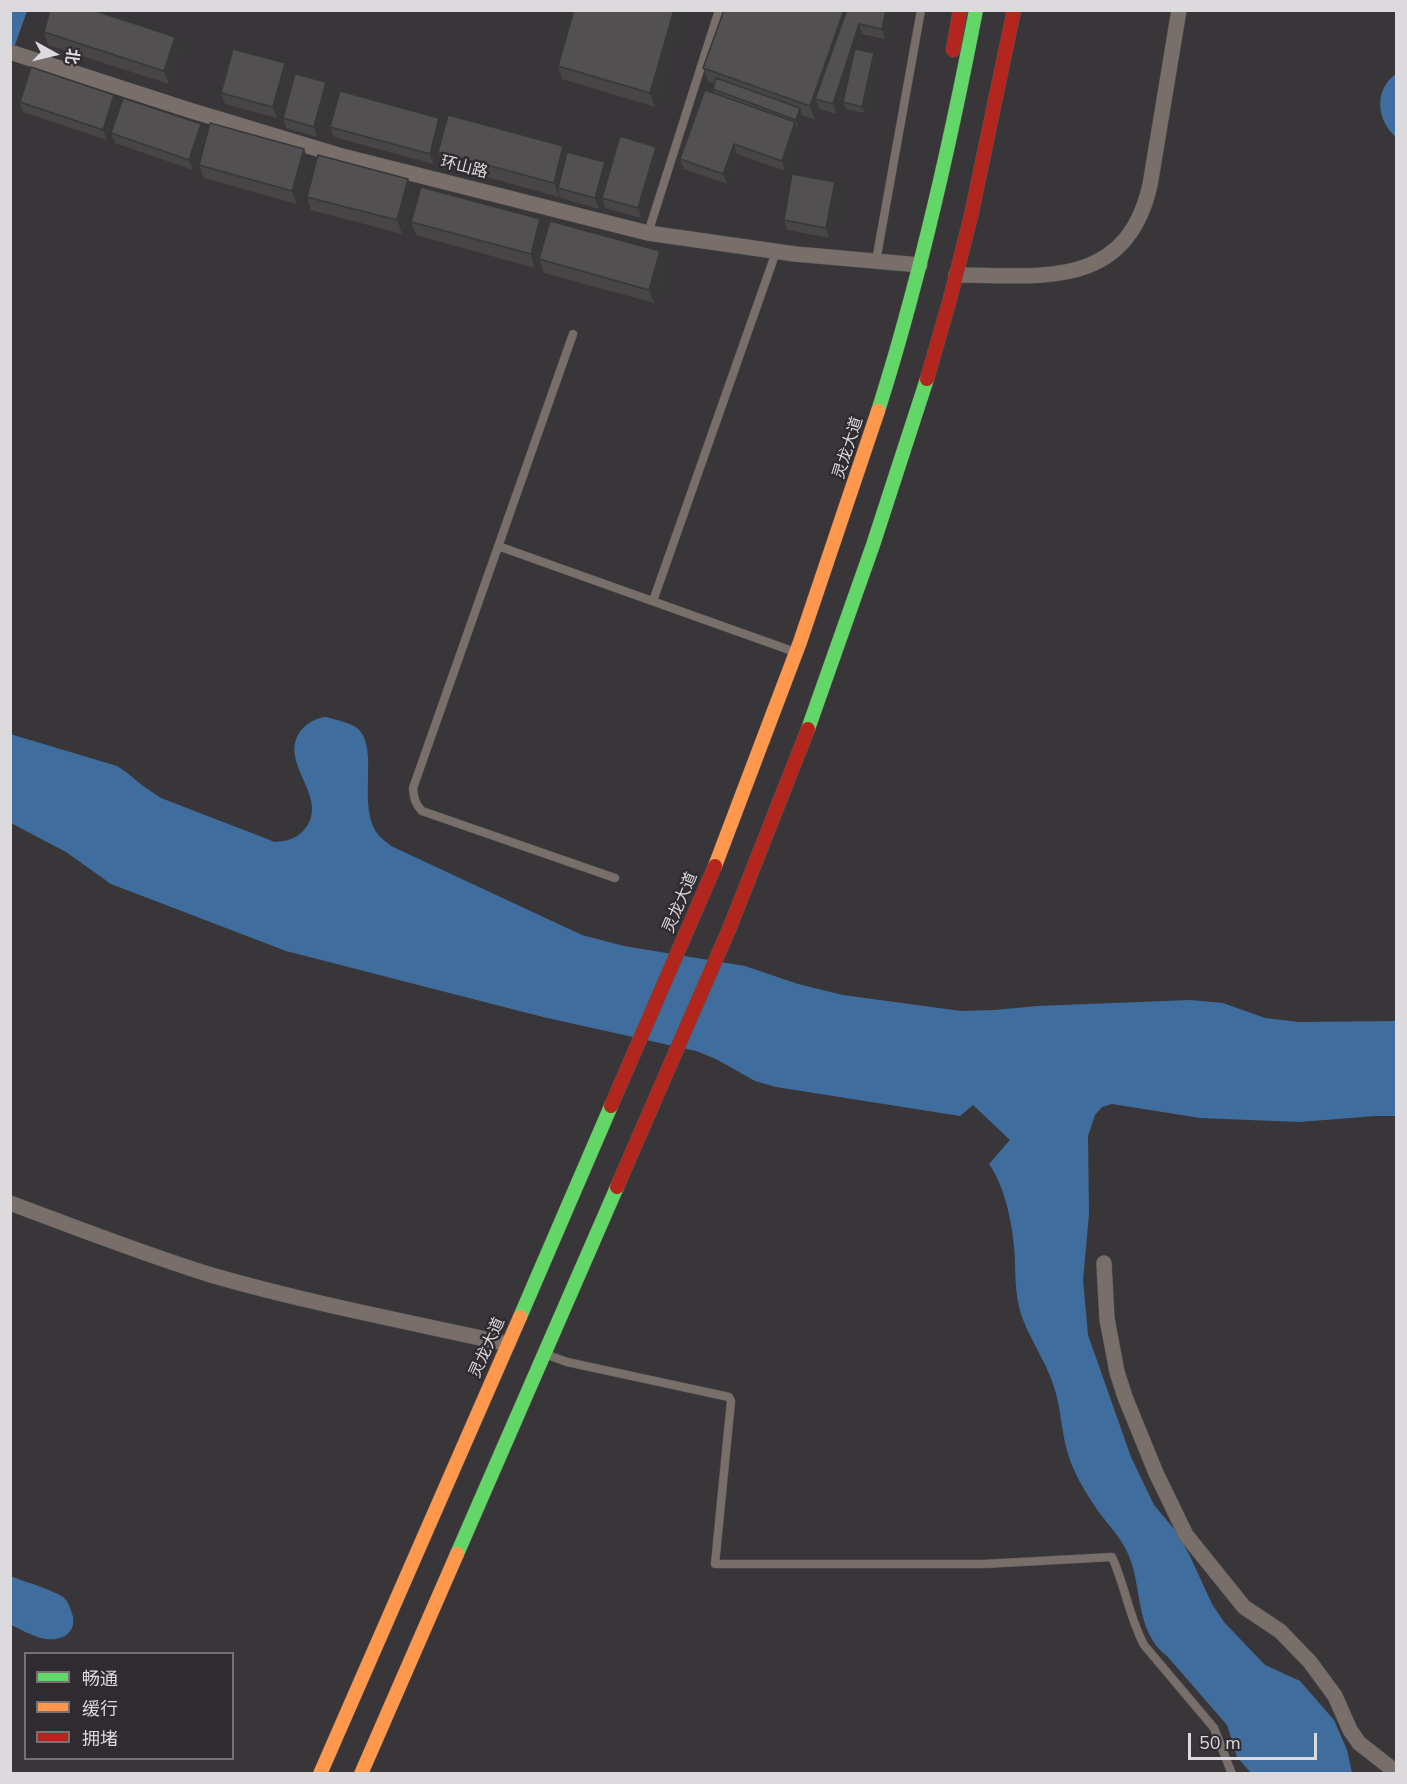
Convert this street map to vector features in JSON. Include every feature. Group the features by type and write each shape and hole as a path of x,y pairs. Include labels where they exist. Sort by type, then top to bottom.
{"main road":[{"path":"942,171 949,72 960,10"},
{"name":"灵龙大道","path":"320,1773 691,923 731,826 796,653 881,401 920,265 976,10"},
{"path":"361,1773 730,927 821,695 917,412 956,275 1014,10"},
{"path":"970,216 1022,39"}],"street":[{"path":"956,275 1051,275 1074,271 1086,268 1108,256 1128,236 1143,211 1149,192 1179,10"},
{"name":"环山路","path":"10,52 338,155 648,233 776,252 920,265"},
{"path":"10,1203 131,1248 213,1275 300,1298 508,1344"},
{"path":"1104,1263 1107,1319 1117,1372 1156,1473 1186,1535 1244,1607 1280,1631 1310,1662 1335,1696 1350,1730 1359,1743 1396,1772"}],"lane":[{"path":"648,233 719,10"},
{"path":"876,261 921,10"},
{"path":"653,601 776,252"},
{"path":"573,334 413,788 415,802 422,811 615,878"},
{"path":"498,546 796,653"},
{"path":"544,1354 567,1362 729,1397 731,1401 715,1564 984,1564 1112,1557 1144,1645 1214,1728 1232,1773"}],"water":[{"path":"11,11 27,11 11,56"},
{"path":"1396,74 1396,137 1384,122 1380,105 1384,88"},
{"path":"326,717 354,726 364,737 367,748 371,821 377,833 391,846 582,935 624,946 745,966 798,984 843,995 961,1011 1190,1000 1223,1003 1265,1018 1299,1022 1396,1021 1396,1116 1299,1122 1200,1118 1112,1104 1102,1107 1095,1115 1088,1136 1089,1214 1083,1280 1088,1335 1131,1457 1154,1505 1175,1530 1212,1604 1224,1622 1265,1665 1300,1681 1334,1720 1347,1750 1352,1773 1251,1773 1237,1757 1227,1725 1157,1646 1150,1635 1141,1610 1129,1556 1075,1473 1067,1451 1053,1384 1021,1314 1017,1297 1014,1246 1009,1215 999,1182 989,1164 1010,1140 973,1105 960,1116 776,1087 755,1081 716,1059 696,1051 543,1017 286,951 111,884 66,852 11,823 10,734 117,766 161,798 275,842 291,839 304,830 310,821 312,812 309,793 297,765 295,741 307,725"},
{"path":"10,1576 63,1597 70,1606 73,1617 73,1624 68,1633 59,1638 47,1639 11,1625"}],"building":[{"path":"50,10 93,10 175,37 164,71 44,32"},
{"path":"574,10 674,10 650,93 558,66"},
{"path":"724,10 844,10 810,106 703,68"},
{"path":"847,10 886,10 882,29 859,24 833,104 815,99"},
{"path":"233,49 285,63 273,107 221,93"},
{"path":"855,49 874,53 862,107 843,102"},
{"path":"31,67 114,95 103,130 20,102"},
{"path":"295,74 326,82 314,127 283,118"},
{"path":"716,78 800,108 796,120 713,89"},
{"path":"705,90 795,122 782,161 734,144 723,174 680,159"},
{"path":"340,91 439,118 430,154 330,127"},
{"path":"123,98 201,124 189,160 111,133"},
{"path":"448,115 563,146 554,183 438,152"},
{"path":"210,123 304,149 292,191 199,165"},
{"path":"620,136 656,147 638,208 602,198"},
{"path":"567,152 605,162 595,198 558,188"},
{"path":"318,155 408,179 397,220 307,197"},
{"path":"792,174 835,182 826,228 784,220"},
{"path":"421,187 540,219 531,254 411,222"},
{"path":"550,221 660,251 649,290 539,259"}],"traffic: fast":[{"path":"878,411 933,212 976,10"},
{"path":"808,729 873,545 927,379"},
{"path":"520,1317 611,1106"},
{"path":"457,1554 617,1187"}],"traffic: slow":[{"path":"715,866 800,642 878,411"},
{"path":"320,1774 520,1317"},
{"path":"361,1774 457,1554"}],"traffic: jam":[{"path":"953,50 960,10"},
{"path":"927,379 971,216 1014,10"},
{"path":"617,1187 730,927 808,729"},
{"path":"611,1106 715,866"}]}
